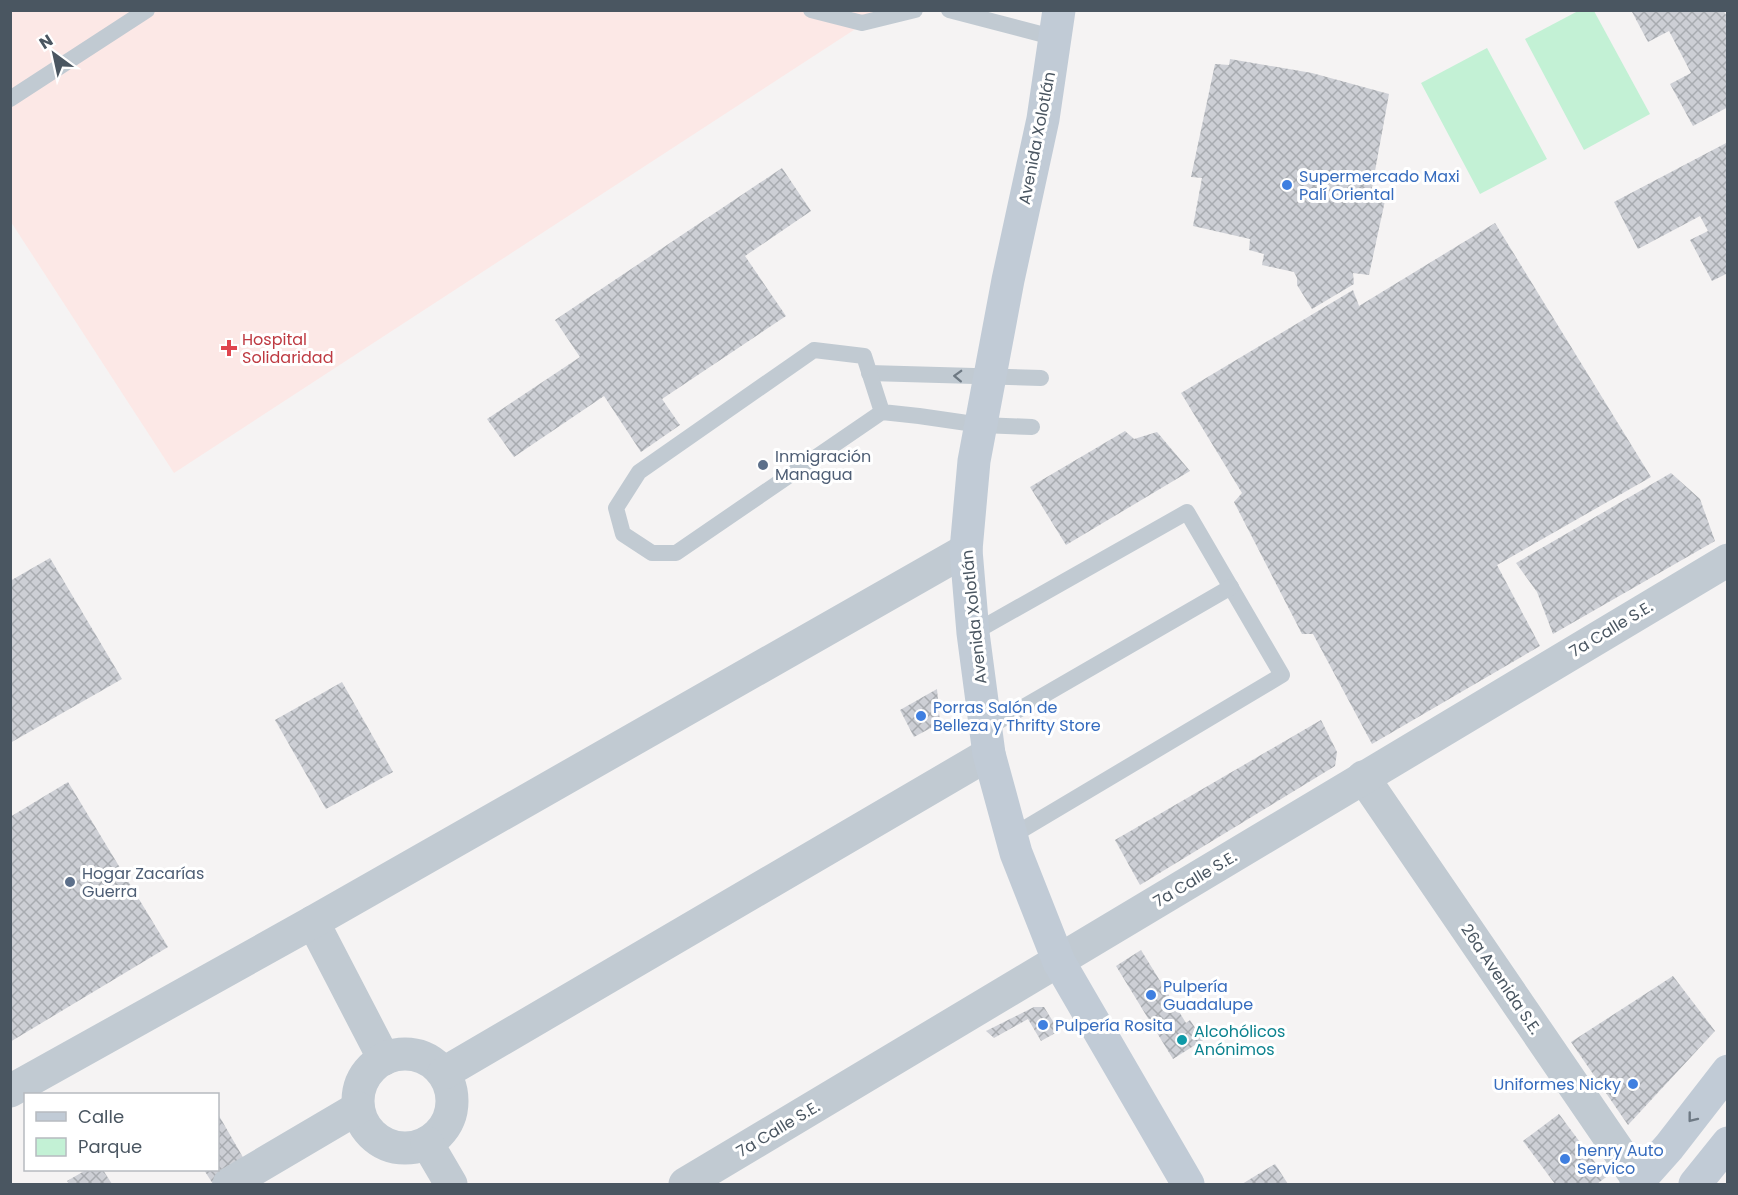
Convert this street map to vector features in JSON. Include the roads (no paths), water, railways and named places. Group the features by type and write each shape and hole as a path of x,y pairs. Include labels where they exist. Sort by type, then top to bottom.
{"main road":[{"name":"Avenida Xolotlán","path":"1058,24 1043,119 1008,280 974,461 966,550 973,633 988,741 1016,853 1059,962 1188,1185"},
{"path":"1638,1183 1728,1071"},
{"path":"1695,1185 1728,1143"}],"street":[{"path":"10,1091 313,922 966,550"},
{"name":"7a Calle S.E.","path":"685,1185 724,1175 1059,962 1363,777 1716,567"},
{"path":"444,1073 988,741"},
{"name":"26a Avenida S.E.","path":"1363,777 1638,1183"},
{"path":"313,922 384,1059"},
{"path":"400,1054 417,1055 432,1061 444,1073 453,1092 452,1112 443,1130 427,1143 410,1148 392,1147 376,1139 364,1125 358,1108 358,1093 363,1079 384,1059 400,1054"},
{"path":"229,1185 358,1108"},
{"path":"427,1143 451,1185"}],"lane":[{"path":"10,99 147,10"},
{"path":"811,10 862,23 915,10"},
{"path":"949,10 1058,24"},
{"path":"882,412 864,356 814,350 639,472 615,508 624,534 652,553 676,554 882,412 981,426 1032,427"},
{"path":"869,373 1041,378"},
{"path":"973,633 1187,512 1282,675 1011,836"},
{"path":"988,741 1231,587"}],"place":[{"name":"Supermercado Maxi Palí Oriental","path":"1287,185"},
{"name":"Hospital Solidaridad","path":"229,348"},
{"name":"Inmigración Managua","path":"763,465"},
{"name":"Porras Salón de Belleza y Thrifty Store","path":"921,716"},
{"name":"Hogar Zacarías Guerra","path":"70,882"},
{"name":"Pulpería Guadalupe","path":"1151,995"},
{"name":"Pulpería Rosita","path":"1043,1025"},
{"name":"Alcohólicos Anónimos","path":"1182,1040"},
{"name":"Uniformes Nicky","path":"1633,1084"},
{"name":"henry Auto Servico","path":"1565,1159"}]}
